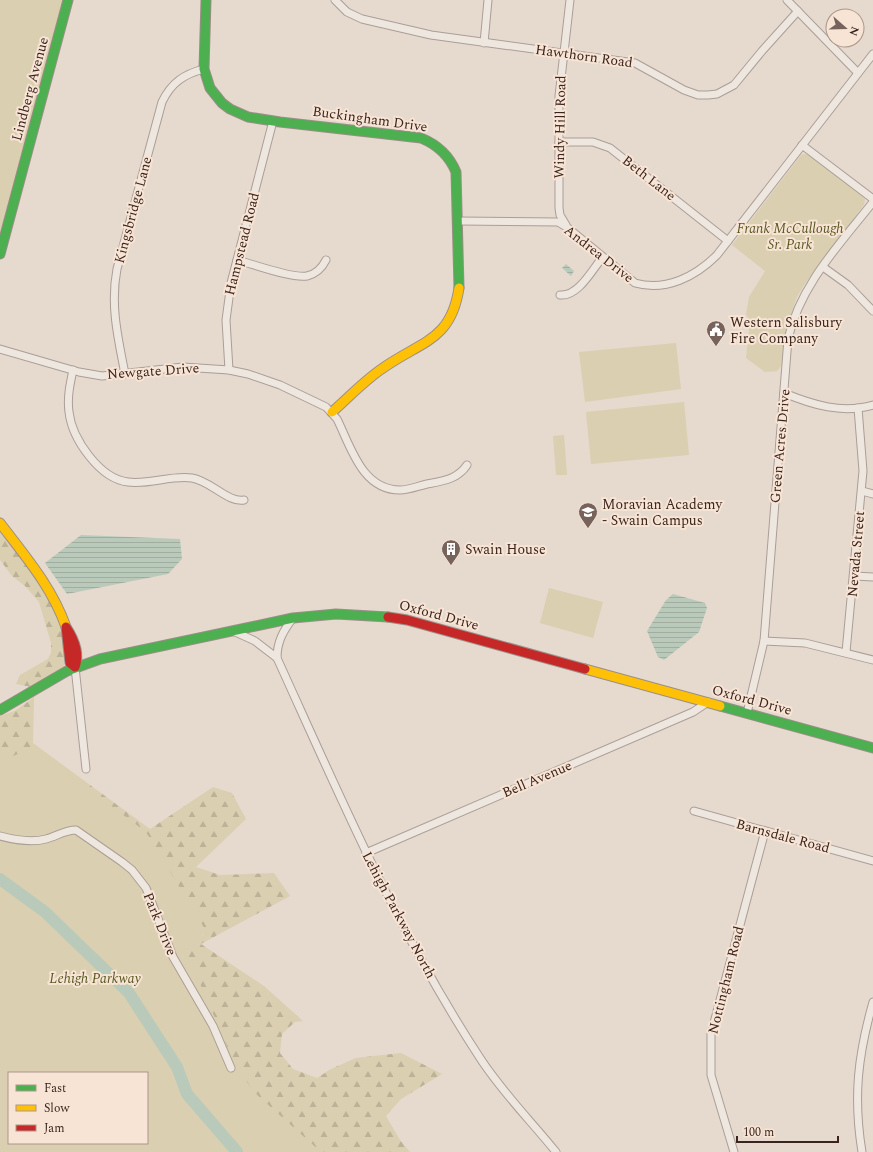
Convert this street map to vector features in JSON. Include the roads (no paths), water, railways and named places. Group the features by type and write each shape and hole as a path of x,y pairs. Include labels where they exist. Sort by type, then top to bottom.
{"street":[{"name":"Lindberg Avenue","path":"0,254 68,0"},
{"name":"Buckingham Drive","path":"206,0 204,69 210,88 215,96 230,109 248,117 273,121 413,136 431,141 446,154 456,172 458,221 458,295 456,306 447,325 431,339 393,361 372,376 332,412"},
{"name":"Hawthorn Road","path":"335,0 347,12 362,19 431,35 635,63 692,94 708,95 717,94 726,90 740,79 762,51 798,12"},
{"path":"484,42 488,0"},
{"name":"Windy Hill Road","path":"568,228 560,215 559,208 558,96 570,0"},
{"path":"787,0 858,73"},
{"name":"Andrea Drive","path":"458,221 551,221 568,228 602,258 635,283 643,285 664,284 688,277 699,271 717,255 873,54"},
{"name":"Kingsbridge Lane","path":"125,374 114,315 114,284 162,102 166,94 177,81 192,72 204,69"},
{"name":"Hampstead Road","path":"229,370 226,320 231,283 273,121"},
{"name":"Beth Lane","path":"559,142 593,142 610,148 728,241"},
{"path":"802,145 873,201"},
{"name":"Green Acres Drive","path":"747,713 764,640 788,339 792,323 802,299 823,267 873,201"},
{"path":"560,295 565,296 574,292 602,258"},
{"path":"237,260 300,276 307,276 318,271 326,260"},
{"path":"823,267 848,285 873,311"},
{"name":"Newgate Drive","path":"0,349 73,370 102,376 183,367 229,370 248,374 280,385 320,403 332,412 337,419 361,469 373,481 382,486 399,490 448,479 458,475 467,465"},
{"path":"73,370 68,402 70,422 80,442 104,471 115,478 128,482 192,478 207,483 234,500 244,500"},
{"path":"784,393 823,407 858,408 873,405"},
{"name":"Nevada Street","path":"846,652 855,576 862,491 863,450 858,408"},
{"path":"862,491 873,494"},
{"path":"0,523 52,593 59,605 66,627 72,635 79,660 75,667 86,769"},
{"path":"855,576 873,577"},
{"name":"Oxford Drive","path":"0,710 75,667 100,659 293,618 354,613 401,619 873,748"},
{"path":"277,658 277,646 281,635 293,618"},
{"name":"Lehigh Parkway North","path":"232,631 256,642 277,658 366,853 437,988 480,1059 523,1114 556,1152"},
{"path":"764,640 805,644 846,652 873,660"},
{"name":"Bell Avenue","path":"366,853 693,712 708,702"},
{"name":"Barnsdale Road","path":"694,811 873,860"},
{"name":"Park Drive","path":"0,836 33,841 54,836 65,831 76,830 132,870 146,888 173,957 213,1026 231,1068"},
{"name":"Nottingham Road","path":"734,1152 711,1076 711,1034 765,831"},
{"path":"862,1152 856,1107 857,1080 862,1044 873,1002"}],"waterway":[{"path":"0,879 45,912 129,993 177,1067 187,1094 237,1152"}],"place":[{"name":"Western Salisbury Fire Company","path":"716,347"},
{"name":"Moravian Academy - Swain Campus","path":"588,529"},
{"name":"Swain House","path":"451,566"}],"park label":[{"name":"Frank McCullough Sr. Park","path":"790,236"},
{"name":"Lehigh Parkway","path":"95,978"}]}
